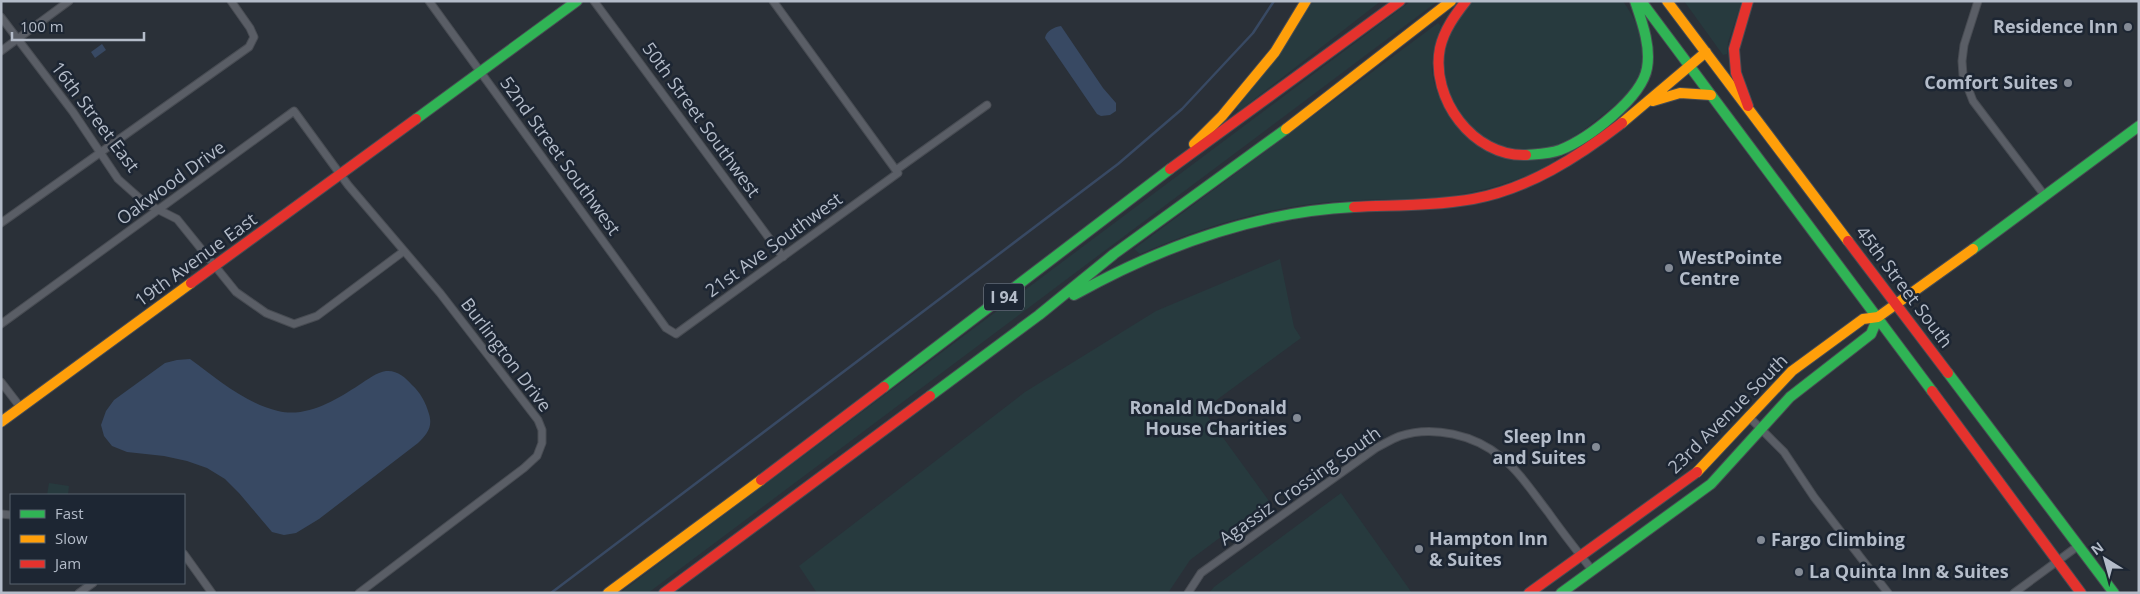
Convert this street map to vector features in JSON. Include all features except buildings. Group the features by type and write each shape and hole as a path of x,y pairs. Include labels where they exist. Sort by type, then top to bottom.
{"main road":[{"name":"19th Avenue East","path":"1,422 577,1"},
{"path":"1171,168 1222,116 1275,52 1306,1"},
{"name":"I 94","path":"608,593 704,523 1171,168 1316,65 1400,1"},
{"name":"I 94","path":"664,593 1039,315 1114,254 1310,112 1451,1"},
{"path":"1466,1 1452,19 1443,38 1439,55 1444,92 1453,114 1465,130 1481,142 1502,152 1525,155 1545,154 1568,147 1625,106 1634,95 1647,70 1650,54 1635,1"},
{"path":"1641,1 1878,317 2081,593"},
{"name":"45th Street South","path":"1667,1 2114,593"},
{"path":"1748,1 1734,49 1736,73 1748,106"},
{"path":"1039,315 1097,281 1158,252 1203,236 1274,216 1339,208 1441,202 1494,194 1569,161 1642,106 1706,52"},
{"path":"1642,106 1680,92 1711,95"},
{"name":"23rd Avenue South","path":"1530,593 1692,477 1792,371 1863,319 1878,317 1897,304 2139,126"},
{"name":"23rd Avenue South","path":"1561,593 1711,484 1790,397 1871,334 1878,317"}],"street":[{"path":"1,50 69,1"},
{"path":"1,223 248,47 254,37 231,1"},
{"name":"52nd Street Southwest","path":"429,1 666,328"},
{"name":"50th Street Southwest","path":"594,1 783,257"},
{"path":"773,1 897,172"},
{"path":"1978,1 1964,45 1963,75 1973,101 2045,196"},
{"name":"16th Street East","path":"1,17 73,112 118,179 145,203 177,219 236,292 266,312 294,324 317,316 404,251"},
{"name":"21st Ave Southwest","path":"666,328 676,334 987,105"},
{"name":"Oakwood Drive","path":"1,324 294,111 340,174"},
{"name":"Burlington Drive","path":"340,174 440,293 532,413 542,430 542,443 537,456 524,468 358,593"},
{"path":"1,382 21,408"},
{"path":"1748,416 1784,452 1814,496 1888,593"},
{"name":"Agassiz Crossing South","path":"1188,593 1201,573 1376,448 1400,436 1422,432 1442,432 1462,436 1479,443 1500,456 1530,488 1592,570"},
{"path":"2014,593 2078,546"},
{"path":"185,555 212,593"},
{"path":"79,593 92,584"}],"green space":[{"path":"1313,1 1381,1 1239,111 1235,106 1287,42"},
{"path":"1411,1 1438,1 648,593 620,593"},
{"path":"1474,1 1623,1 1643,39 1645,53 1642,68 1633,88 1584,130 1557,145 1537,149 1518,149 1499,145 1483,136 1469,124 1457,109 1449,91 1445,71 1445,52 1450,33 1460,15"},
{"path":"1684,1 1742,1 1728,42 1727,54 1723,55"},
{"path":"1438,23 1441,26 1432,58 1432,72 1436,89 1454,123 1472,142 1492,153 1514,156 1554,157 1555,163 1526,176 1464,194 1421,199 1334,202 1282,208 1220,224 1140,254 1134,249"},
{"path":"1280,259 1294,327 1301,338 1203,410 1269,501 1190,560 1168,593 817,593 799,566 1025,392 1156,311"},
{"path":"49,483 69,486 68,494 47,494"},
{"path":"1341,493 1412,593 1209,593 1214,587"}],"water":[{"path":"1061,26 1103,88 1116,103 1116,111 1110,115 1101,116 1097,114 1045,38 1051,30"},
{"path":"102,44 106,50 95,58 91,52"},
{"path":"190,359 221,382 254,402 289,413 310,410 321,406 376,375 386,371 394,372 407,379 420,394 429,414 430,427 418,443 319,519 296,533 284,535 272,532 225,479 207,468 164,456 127,452 112,446 104,436 101,425 106,411 114,400 165,363"}],"waterway":[{"path":"551,593 1118,164 1182,109 1253,33 1274,1"}],"traffic: fast":[{"path":"416,119 577,1"},
{"path":"1526,155 1543,154 1572,145 1599,127 1625,104 1635,92 1643,80 1648,60 1645,34 1635,1"},
{"path":"1641,1 1932,391"},
{"path":"1973,249 2139,126"},
{"path":"930,396 1039,315 1114,254 1286,129"},
{"path":"884,387 1170,169"},
{"path":"1074,295 1140,262 1174,247 1209,235 1244,224 1280,216 1354,207"},
{"path":"1561,593 1711,484 1790,397 1871,334 1878,317"},
{"path":"1948,373 2114,593"}],"traffic: slow":[{"path":"1194,144 1222,116 1275,52 1306,1"},
{"path":"1286,129 1451,1"},
{"path":"1667,1 1848,241"},
{"path":"1622,123 1706,52"},
{"path":"1653,101 1680,93 1711,95"},
{"path":"1697,472 1792,371 1863,319 1878,317 1973,249"},
{"path":"1,422 191,283"},
{"path":"608,593 761,480"}],"traffic: jam":[{"path":"1170,169 1400,1"},
{"path":"1466,1 1447,29 1440,48 1439,67 1442,86 1449,104 1459,121 1473,135 1489,146 1507,153 1526,155"},
{"path":"1748,1 1734,49 1736,73 1748,106"},
{"path":"191,283 416,119"},
{"path":"1354,207 1443,203 1473,199 1513,188 1552,170 1588,148 1622,123"},
{"path":"1848,241 1948,373"},
{"path":"761,480 884,387"},
{"path":"1932,391 2081,593"},
{"path":"664,593 930,396"},
{"path":"1529,593 1697,472"}],"place":[{"name":"Residence Inn","path":"2128,27"},
{"name":"Comfort Suites","path":"2068,83"},
{"name":"WestPointe Centre","path":"1669,268"},
{"name":"Ronald McDonald House Charities","path":"1297,418"},
{"name":"Sleep Inn and Suites","path":"1596,447"},
{"name":"Fargo Climbing","path":"1761,540"},
{"name":"Hampton Inn & Suites","path":"1419,549"},
{"name":"La Quinta Inn & Suites","path":"1799,572"}]}
